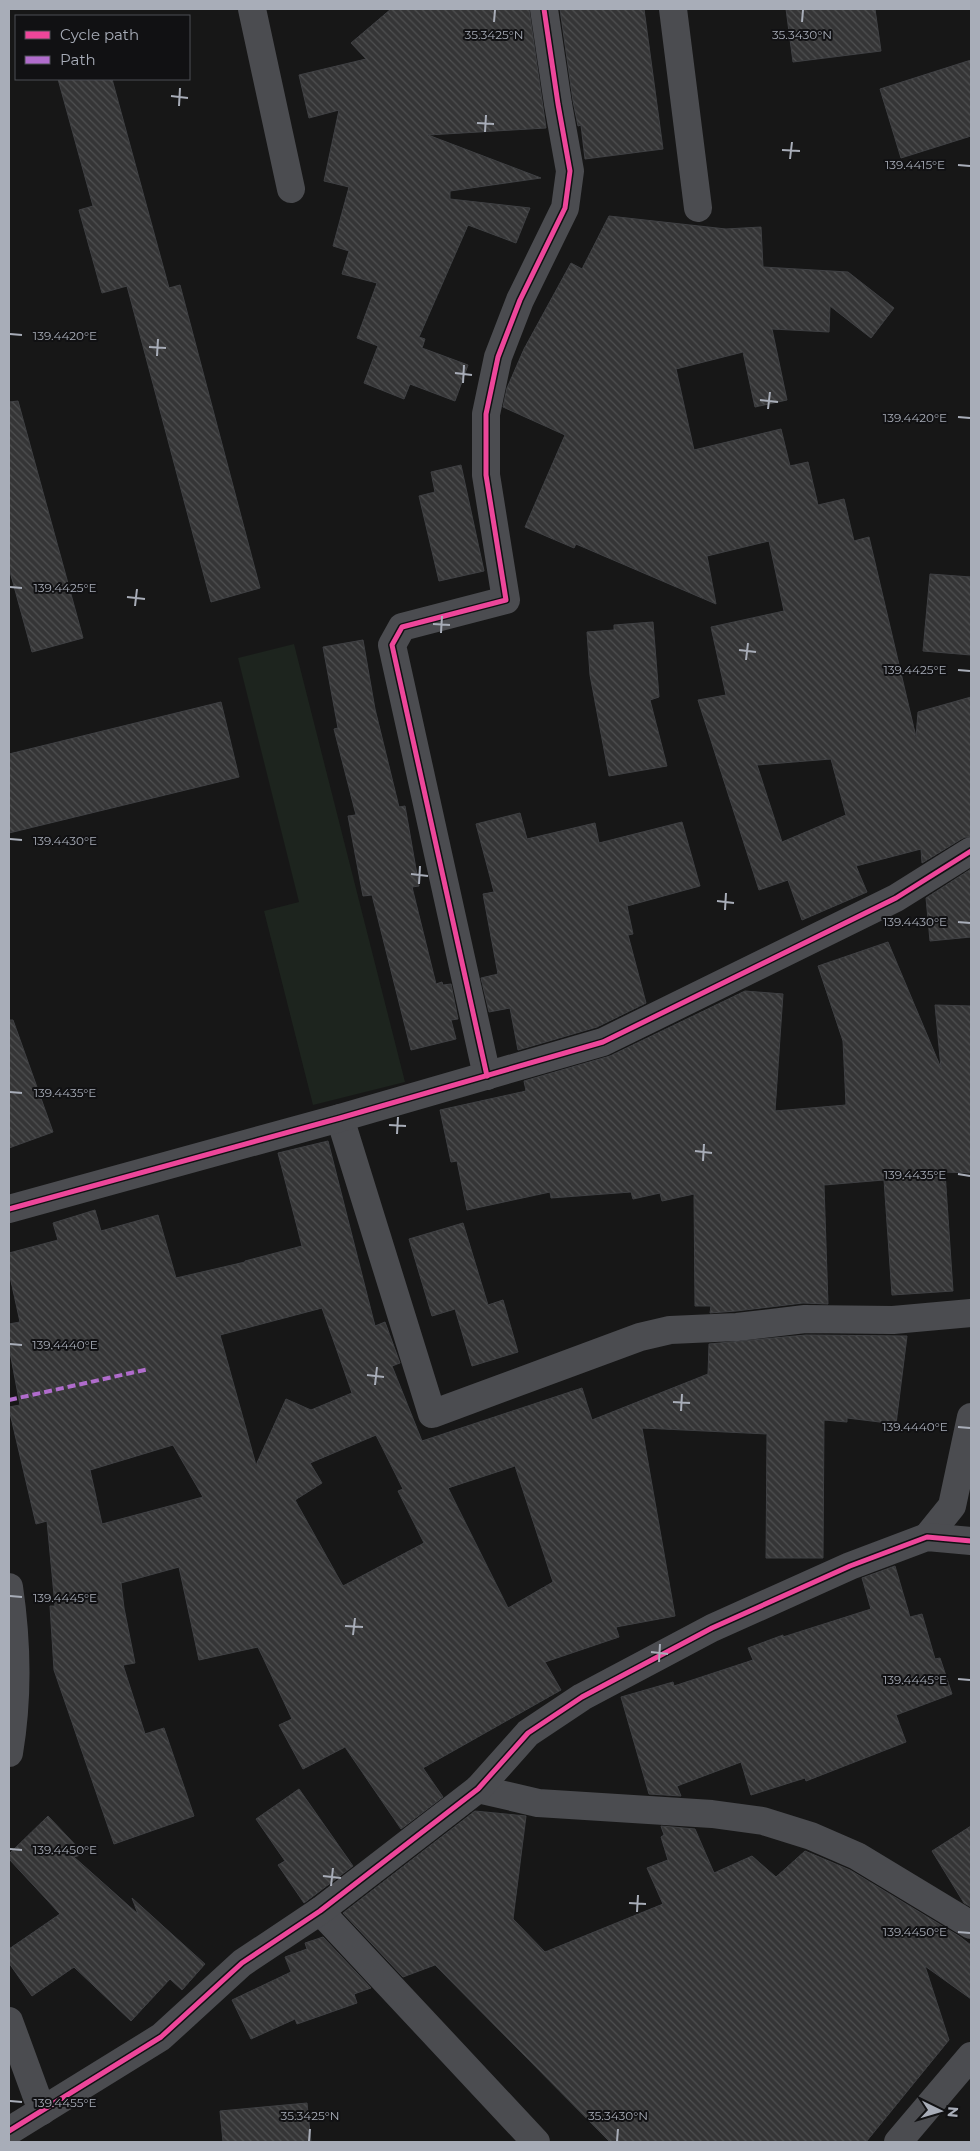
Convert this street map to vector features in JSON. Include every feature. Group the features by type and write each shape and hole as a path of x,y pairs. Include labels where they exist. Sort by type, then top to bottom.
{"street":[{"path":"252,9 291,189"},
{"path":"487,1076 392,645 402,627 506,600 486,476 486,414 498,357 520,300 566,208 570,171 544,9"},
{"path":"672,9 698,208"},
{"path":"9,1208 340,1118 603,1042 896,898 971,851"},
{"path":"340,1118 432,1414 640,1336 670,1330 737,1327 805,1319 893,1320 971,1313"},
{"path":"927,1537 952,1506 971,1418"},
{"path":"9,2131 161,2037 242,1963 320,1911 478,1789 528,1733 582,1697 712,1628 850,1566 927,1537 971,1541"},
{"path":"9,1587 12,1609 15,1681 9,1753"},
{"path":"478,1789 538,1803 712,1814 763,1821 811,1836 858,1856 971,1925"},
{"path":"320,1911 536,2142"},
{"path":"9,2021 42,2110"},
{"path":"898,2142 971,2056"}],"shaded area":[{"path":"294,644 405,1082 313,1105 264,911 299,902 238,658"}],"building":[{"path":"391,9 529,9 546,128 428,135 541,178 450,191 450,199 530,208 516,243 468,225 419,337 425,339 422,348 468,365 455,401 410,384 404,399 364,383 378,346 357,338 377,283 342,274 349,251 333,246 349,187 324,181 339,110 309,118 299,75 366,59 351,43"},
{"path":"560,9 644,9 663,149 585,159 581,125 578,126 573,101"},
{"path":"786,9 875,9 881,51 793,62"},
{"path":"971,60 971,136 901,158 880,89"},
{"path":"58,80 112,80 169,288 180,285 260,588 211,602 127,286 102,293 79,210 93,206"},
{"path":"609,216 726,229 761,227 763,267 848,272 894,308 871,338 830,306 829,332 772,329 787,400 755,407 743,352 676,369 694,450 781,429 790,466 808,462 818,505 844,499 854,541 869,537 916,737 918,712 971,697 971,836 963,838 922,863 921,849 856,866 867,892 802,920 788,880 759,890 698,700 726,695 711,627 784,611 769,541 707,556 716,604 576,544 574,548 525,527 565,435 503,407 507,388 524,349 571,263 582,269","holes":["831,759 846,815 782,842 757,765"]},
{"path":"18,401 83,638 32,652 9,568 9,402"},
{"path":"461,465 484,571 439,581 419,496 435,492 431,472"},
{"path":"930,574 971,577 971,655 923,651"},
{"path":"653,622 659,697 650,700 667,766 609,776 590,675 587,632 614,630 614,625"},
{"path":"363,640 375,709 399,807 405,806 419,886 412,887 436,984 442,982 443,985 451,984 458,1019 451,1020 456,1039 411,1050 372,895 363,896 348,816 356,815 334,729 338,728 323,647"},
{"path":"221,702 239,777 9,833 9,754"},
{"path":"520,813 527,839 595,823 599,843 682,822 700,886 627,906 633,934 628,935 646,1003 597,1027 518,1050 510,1008 489,1012 481,978 498,974 483,894 494,892 476,824"},
{"path":"971,869 971,937 930,941 926,898"},
{"path":"888,942 941,1068 935,1005 971,1006 971,1173 945,1172 953,1291 892,1295 884,1180 824,1185 828,1304 803,1303 710,1313 711,1306 695,1306 694,1194 662,1201 660,1193 633,1199 631,1192 551,1198 550,1192 467,1210 457,1161 451,1162 440,1110 526,1091 524,1081 610,1056 745,991 783,994 775,1111 846,1105 843,1041 818,966"},
{"path":"9,1020 13,1020 53,1132 9,1148"},
{"path":"328,1141 375,1326 385,1322 400,1363 392,1366 422,1441 582,1388 592,1420 708,1374 709,1344 806,1335 907,1336 896,1424 847,1418 847,1422 824,1420 823,1558 766,1558 767,1434 642,1428 675,1616 616,1627 619,1637 545,1662 561,1690 423,1768 443,1797 401,1829 345,1747 303,1769 279,1725 292,1719 258,1647 199,1660 179,1567 121,1583 135,1663 123,1665 145,1734 164,1728 194,1816 114,1844 54,1670 50,1606 55,1606 47,1521 36,1524 9,1409 9,1407 20,1405 9,1347 9,1324 20,1322 9,1272 9,1253 58,1240 53,1223 95,1210 101,1231 158,1215 176,1278 302,1246 278,1153","holes":["322,1308 352,1393 311,1410 286,1399 256,1465 220,1335","376,1435 403,1489 398,1491 424,1543 343,1586 295,1500 322,1483 310,1463","173,1445 203,1497 102,1524 90,1470","515,1466 553,1582 508,1608 448,1488"]},
{"path":"463,1223 488,1305 503,1300 518,1352 472,1366 455,1309 432,1316 409,1239"},
{"path":"895,1566 910,1617 922,1614 935,1659 940,1658 952,1694 896,1715 906,1742 806,1781 805,1778 751,1795 741,1762 677,1786 681,1796 649,1794 621,1697 673,1682 674,1686 753,1660 748,1648 783,1635 783,1637 871,1609 862,1578"},
{"path":"299,1789 353,1866 304,1903 278,1865 285,1861 256,1819"},
{"path":"475,1811 526,1816 513,1919 545,1952 663,1904 647,1868 668,1860 661,1837 664,1835 661,1826 695,1829 714,1873 752,1856 776,1877 805,1851 850,1870 959,1936 971,1945 971,1999 925,1966 949,2040 866,2142 610,2142 435,1965 403,1977 343,1913"},
{"path":"48,1816 84,1854 74,1857 138,1914 132,1898 205,1964 182,1990 170,1979 131,2021 74,1967 32,1996 9,1963 9,1949 60,1914 9,1859 9,1854"},
{"path":"971,1826 971,1907 964,1903 932,1851"},
{"path":"323,1937 371,1988 354,1994 357,2003 297,2024 295,2019 251,2039 232,2000 291,1972 285,1957 307,1949 305,1943"},
{"path":"307,2103 311,2142 223,2142 220,2111"}],"marked path":[{"path":"9,1400 149,1369"}],"cycle path":[{"path":"487,1076 392,645 402,627 506,600 486,475 486,414 498,357 520,300 565,208 570,171 544,9"},
{"path":"9,1209 340,1118 603,1042 896,898 971,851"},
{"path":"9,2131 161,2037 242,1963 320,1911 478,1789 528,1733 582,1697 712,1628 850,1566 927,1537 971,1541"}]}
